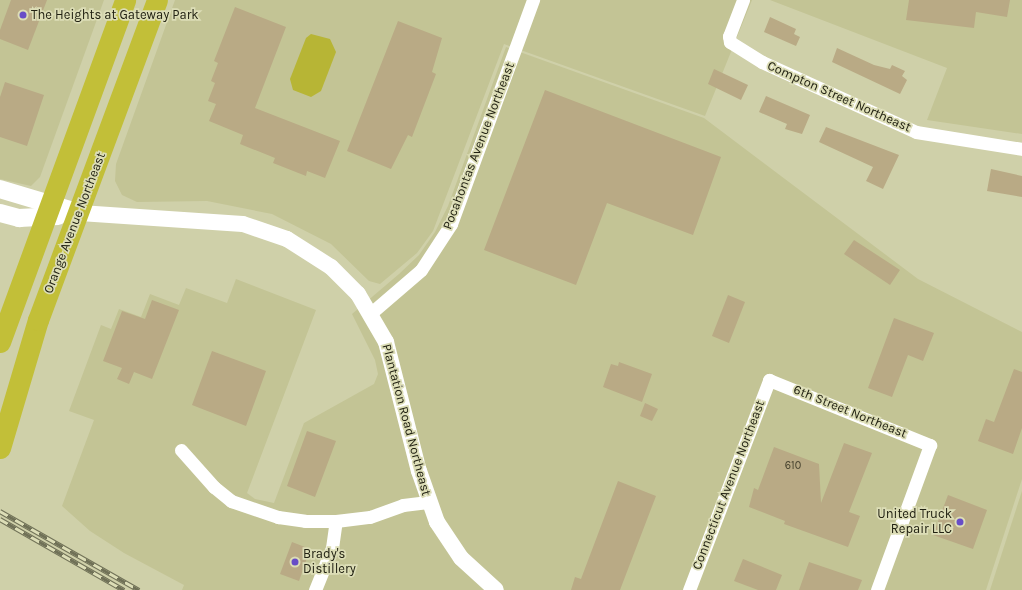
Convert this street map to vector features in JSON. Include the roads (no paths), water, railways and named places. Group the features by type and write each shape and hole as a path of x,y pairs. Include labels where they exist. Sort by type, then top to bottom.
{"highway":[{"path":"0,342 125,0"},
{"name":"Orange Avenue Northeast","path":"0,448 38,320 80,213 157,0"}],"main road":[{"path":"0,189 49,210 80,213"},
{"path":"0,213 19,218 49,210"}],"street":[{"name":"Pocahontas Avenue Northeast","path":"371,313 421,270 451,224 533,0"},
{"name":"Compton Street Northeast","path":"743,0 729,36 730,42 751,56 904,128 1022,149"},
{"name":"Plantation Road Northeast","path":"80,213 220,221 269,231 310,251 331,267 371,313 392,356 428,502 461,558 496,590"},
{"name":"6th Street Northeast","path":"769,380 930,445 877,590"},
{"name":"Connecticut Avenue Northeast","path":"689,590 769,380"},
{"path":"181,450 214,487 231,501 278,517 305,521 336,521 370,517 403,505 428,502"},
{"path":"315,590 332,548 336,521"}],"railway":[{"path":"0,511 139,590"},
{"path":"0,519 124,590"}],"place":[{"name":"The Heights at Gateway Park","path":"23,15"},
{"name":"United Truck Repair LLC","path":"960,522"},
{"name":"Brady's Distillery","path":"295,562"}]}
